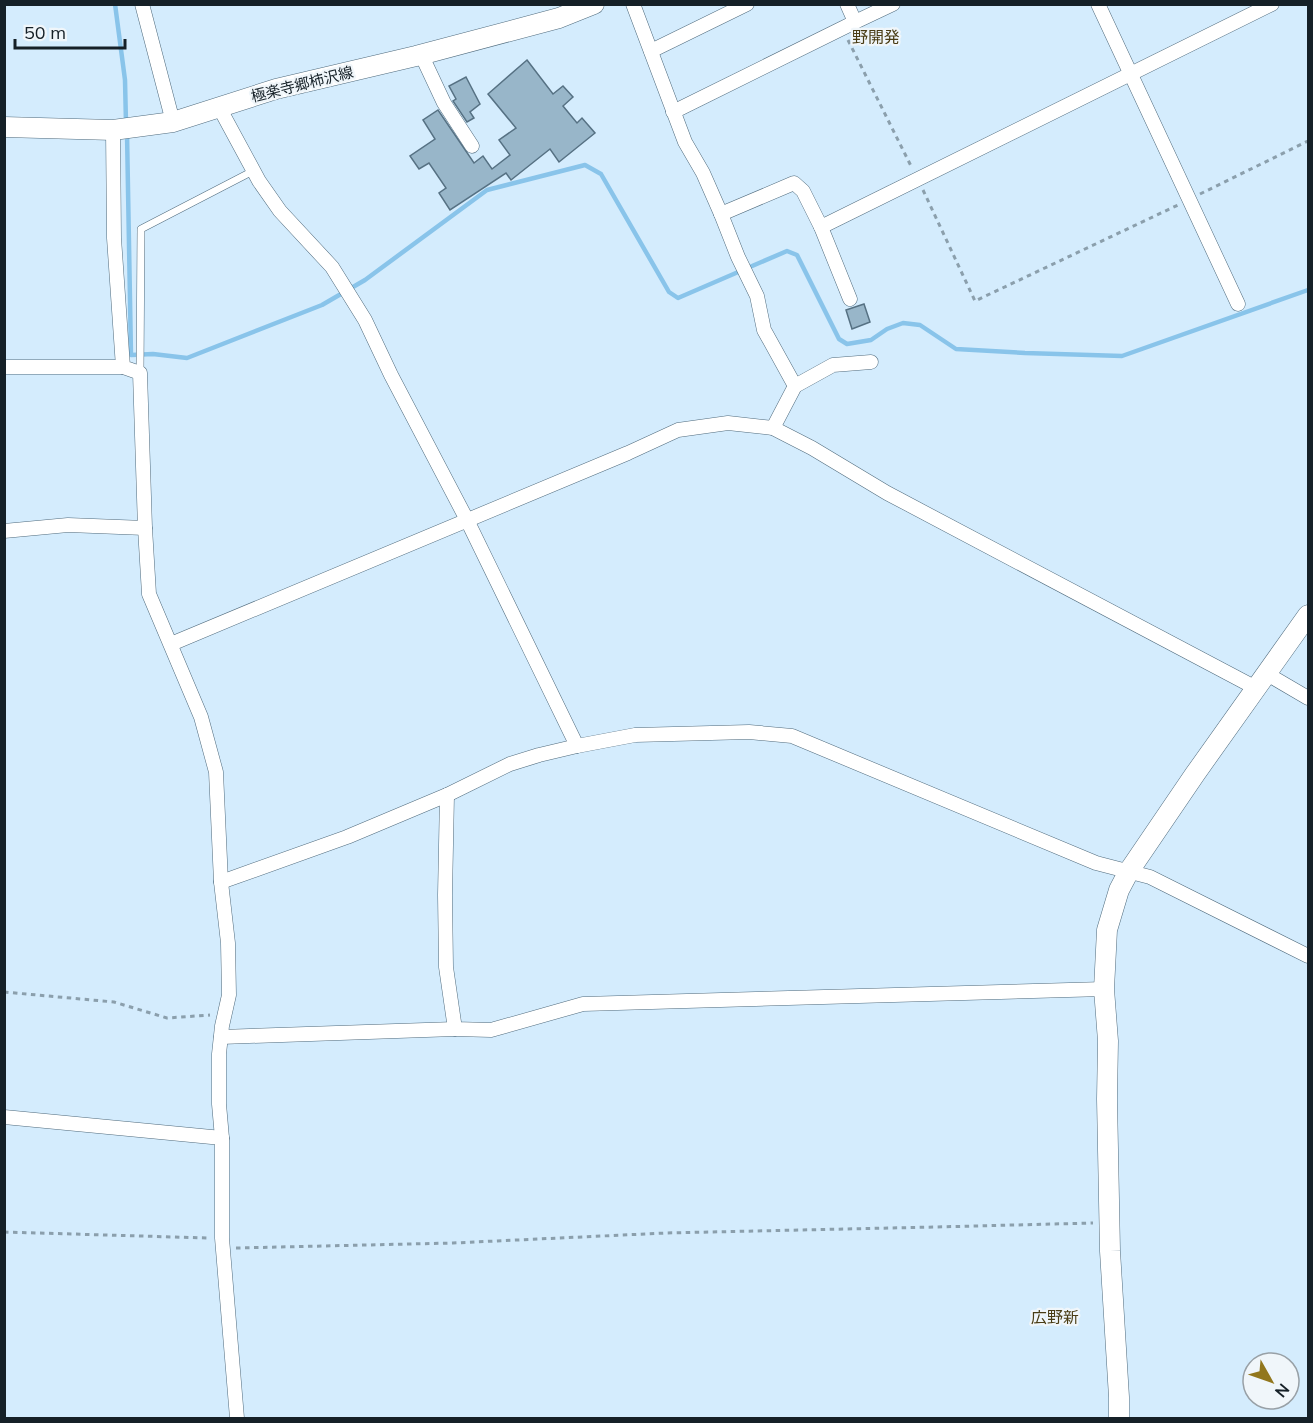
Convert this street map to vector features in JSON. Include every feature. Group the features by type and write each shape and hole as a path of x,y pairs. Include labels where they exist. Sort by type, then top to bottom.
{"street":[{"path":"142,4 173,122"},
{"name":"極楽寺郷柿沢線","path":"4,127 113,129 173,122 276,89 559,18 594,4"},
{"path":"633,4 685,142 703,173 738,258 757,296 764,330 795,386"},
{"path":"651,51 747,4"},
{"path":"847,4 855,22"},
{"path":"673,112 893,4"},
{"path":"1098,4 1238,304"},
{"path":"821,226 1272,4"},
{"path":"421,54 444,103 472,146"},
{"path":"219,107 253,171 280,211 332,267 365,320 391,375 467,520 577,746"},
{"path":"113,129 114,238 123,367"},
{"path":"721,214 794,183 802,191 821,226 850,299"},
{"path":"773,428 795,386 833,365 871,362"},
{"path":"4,367 123,367 140,373 149,594 201,717 216,772 221,882 228,943 229,994 219,1054 223,1243 237,1419"},
{"path":"171,644 678,430 728,423 773,428 812,448 887,493 1261,681 1308,698"},
{"path":"4,531 68,525 145,528"},
{"path":"1119,1419 1110,1251 1108,1041 1104,989 1107,930 1119,890 1129,871 1194,774 1308,615"},
{"path":"221,882 347,837 447,795 510,764 577,746 635,735 749,732 792,736 1096,863 1150,877 1308,956"},
{"path":"447,795 446,967 455,1029"},
{"path":"221,1037 455,1029 491,1030 583,1005 1104,989"},
{"path":"4,1117 222,1138"}],"lane":[{"path":"140,373 141,229 253,171"}],"path":[{"path":"842,29 975,301 1308,141"},
{"path":"4,992 114,1002 167,1018 224,1016"},
{"path":"4,1232 223,1243 453,1243 666,1233 1110,1222"}],"building":[{"path":"527,60 553,94 563,86 573,97 563,106 577,123 582,118 595,133 559,162 550,149 511,180 506,173 450,210 439,193 446,188 429,163 419,169 410,156 435,139 423,120 438,110 474,163 483,156 492,169 510,155 499,140 516,128 488,94"},
{"path":"466,77 480,104 470,112 474,118 467,122 453,101 456,99 449,86"},
{"path":"864,304 870,322 852,329 846,310"}],"waterway":[{"path":"115,4 125,80 126,124"},
{"path":"127,133 131,355 153,354 187,358 322,305 365,280 487,190 585,165 601,174 669,292 678,298 787,251 797,255 839,339 847,344 871,340 887,329 903,323 920,325 956,349 1122,356 1308,290"}],"district":[{"name":"野開発","path":"876,37"},
{"name":"広野新","path":"1055,1317"}]}
